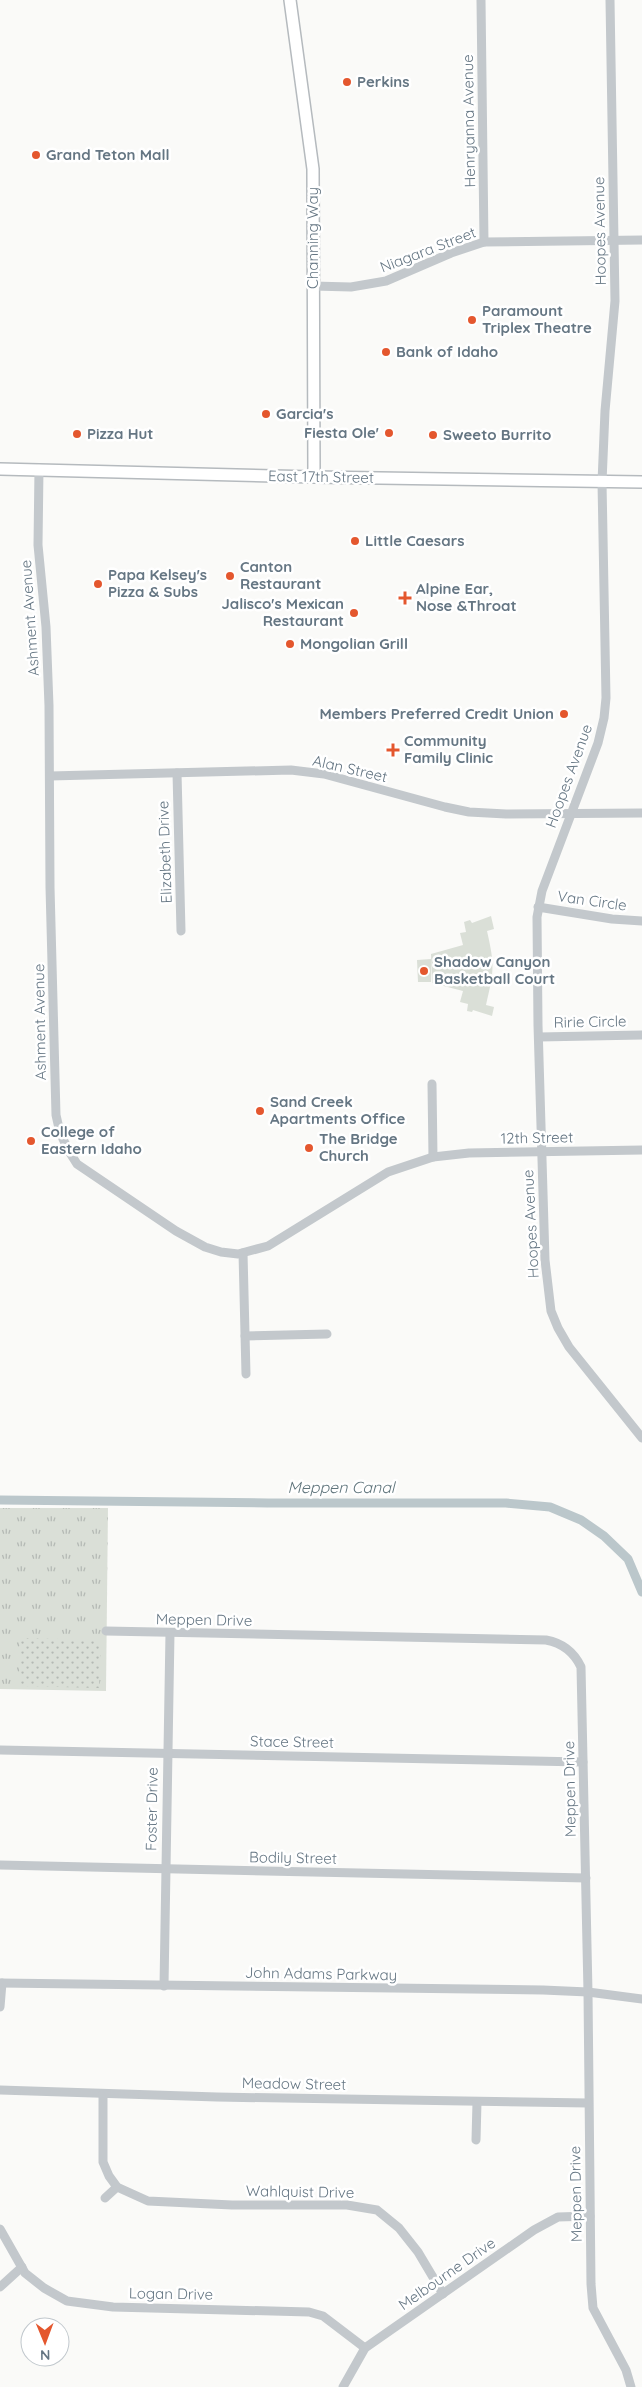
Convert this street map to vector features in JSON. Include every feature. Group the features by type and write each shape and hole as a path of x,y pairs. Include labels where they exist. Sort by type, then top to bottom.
{"main road":[{"name":"Channing Way","path":"290,0 313,169 314,477"},
{"name":"East 17th Street","path":"0,469 314,477 642,482"}],"street":[{"name":"Henryanna Avenue","path":"481,0 484,242"},
{"name":"Hoopes Avenue","path":"610,0 615,316 605,411 602,482 606,644 604,718 598,743 544,884 538,907 536,928 545,1258 551,1311 569,1347 642,1438"},
{"name":"Niagara Street","path":"314,286 351,286 386,281 451,253 484,242 642,240"},
{"name":"Ashment Avenue","path":"39,469 38,546 46,626 56,1115 58,1130 67,1151 77,1164 101,1182 176,1231 206,1247 221,1252 243,1253 268,1246 388,1172 433,1157"},
{"name":"Alan Street","path":"50,776 291,770 324,774 445,808 469,812 506,814 642,812"},
{"name":"Elizabeth Drive","path":"177,773 181,930"},
{"name":"Van Circle","path":"538,907 612,920 642,921"},
{"name":"Ririe Circle","path":"539,1037 642,1035"},
{"path":"432,1084 433,1157"},
{"name":"12th Street","path":"433,1157 469,1153 642,1150"},
{"path":"243,1253 246,1374"},
{"path":"245,1336 328,1334"},
{"name":"Meppen Drive","path":"106,1631 557,1642 573,1655 581,1667 593,2308 626,2370 631,2387"},
{"name":"Foster Drive","path":"164,1986 170,1633"},
{"name":"Stace Street","path":"0,1750 583,1762"},
{"name":"Bodily Street","path":"0,1865 586,1878"},
{"path":"0,2007 1,1983"},
{"name":"John Adams Parkway","path":"1,1983 588,1992 642,1999"},
{"name":"Meadow Street","path":"0,2090 103,2094 588,2103"},
{"path":"103,2094 103,2162 116,2187 105,2198"},
{"path":"476,2140 477,2102"},
{"name":"Wahlquist Drive","path":"116,2187 148,2200 232,2205 348,2205 377,2210 394,2223 418,2252 442,2294"},
{"name":"Melbourne Drive","path":"343,2387 365,2348 534,2230 550,2220 566,2216 590,2216"},
{"name":"Logan Drive","path":"0,2229 25,2273 59,2297 80,2304 113,2307 317,2313 365,2348"},
{"path":"0,2287 22,2267"}],"green space":[{"path":"491,916 494,929 487,931 492,968 491,984 486,1005 494,1007 492,1016 473,1010 472,1012 467,1011 468,1004 460,1002 463,991 432,983 431,954 463,945 460,933 466,932 464,922 470,920 472,923"},
{"name":"Shadow Canyon Basketball Court","path":"431,959 431,982 418,982 417,960"},
{"path":"0,1508 108,1508 106,1691 0,1689"},
{"path":"20,1638 101,1640 99,1688 19,1686"}],"waterway":[{"name":"Meppen Canal","path":"0,1500 506,1503 550,1507 581,1520 604,1536 628,1559 642,1592"}],"place":[{"name":"Perkins","path":"347,82"},
{"name":"Grand Teton Mall","path":"36,155"},
{"name":"Paramount Triplex Theatre","path":"472,320"},
{"name":"Bank of Idaho","path":"386,352"},
{"name":"Garcia's","path":"266,414"},
{"name":"Fiesta Ole'","path":"389,433"},
{"name":"Pizza Hut","path":"77,434"},
{"name":"Sweeto Burrito","path":"433,435"},
{"name":"Little Caesars","path":"355,541"},
{"name":"Canton Restaurant","path":"230,576"},
{"name":"Papa Kelsey's Pizza & Subs","path":"98,584"},
{"name":"Alpine Ear, Nose &Throat","path":"405,598"},
{"name":"Jalisco's Mexican Restaurant","path":"354,613"},
{"name":"Mongolian Grill","path":"290,644"},
{"name":"Members Preferred Credit Union","path":"564,714"},
{"name":"Community Family Clinic","path":"393,750"},
{"name":"Shadow Canyon Basketball Court","path":"424,971"},
{"name":"Sand Creek Apartments Office","path":"260,1111"},
{"name":"College of Eastern Idaho","path":"31,1141"},
{"name":"The Bridge Church","path":"309,1148"}]}
